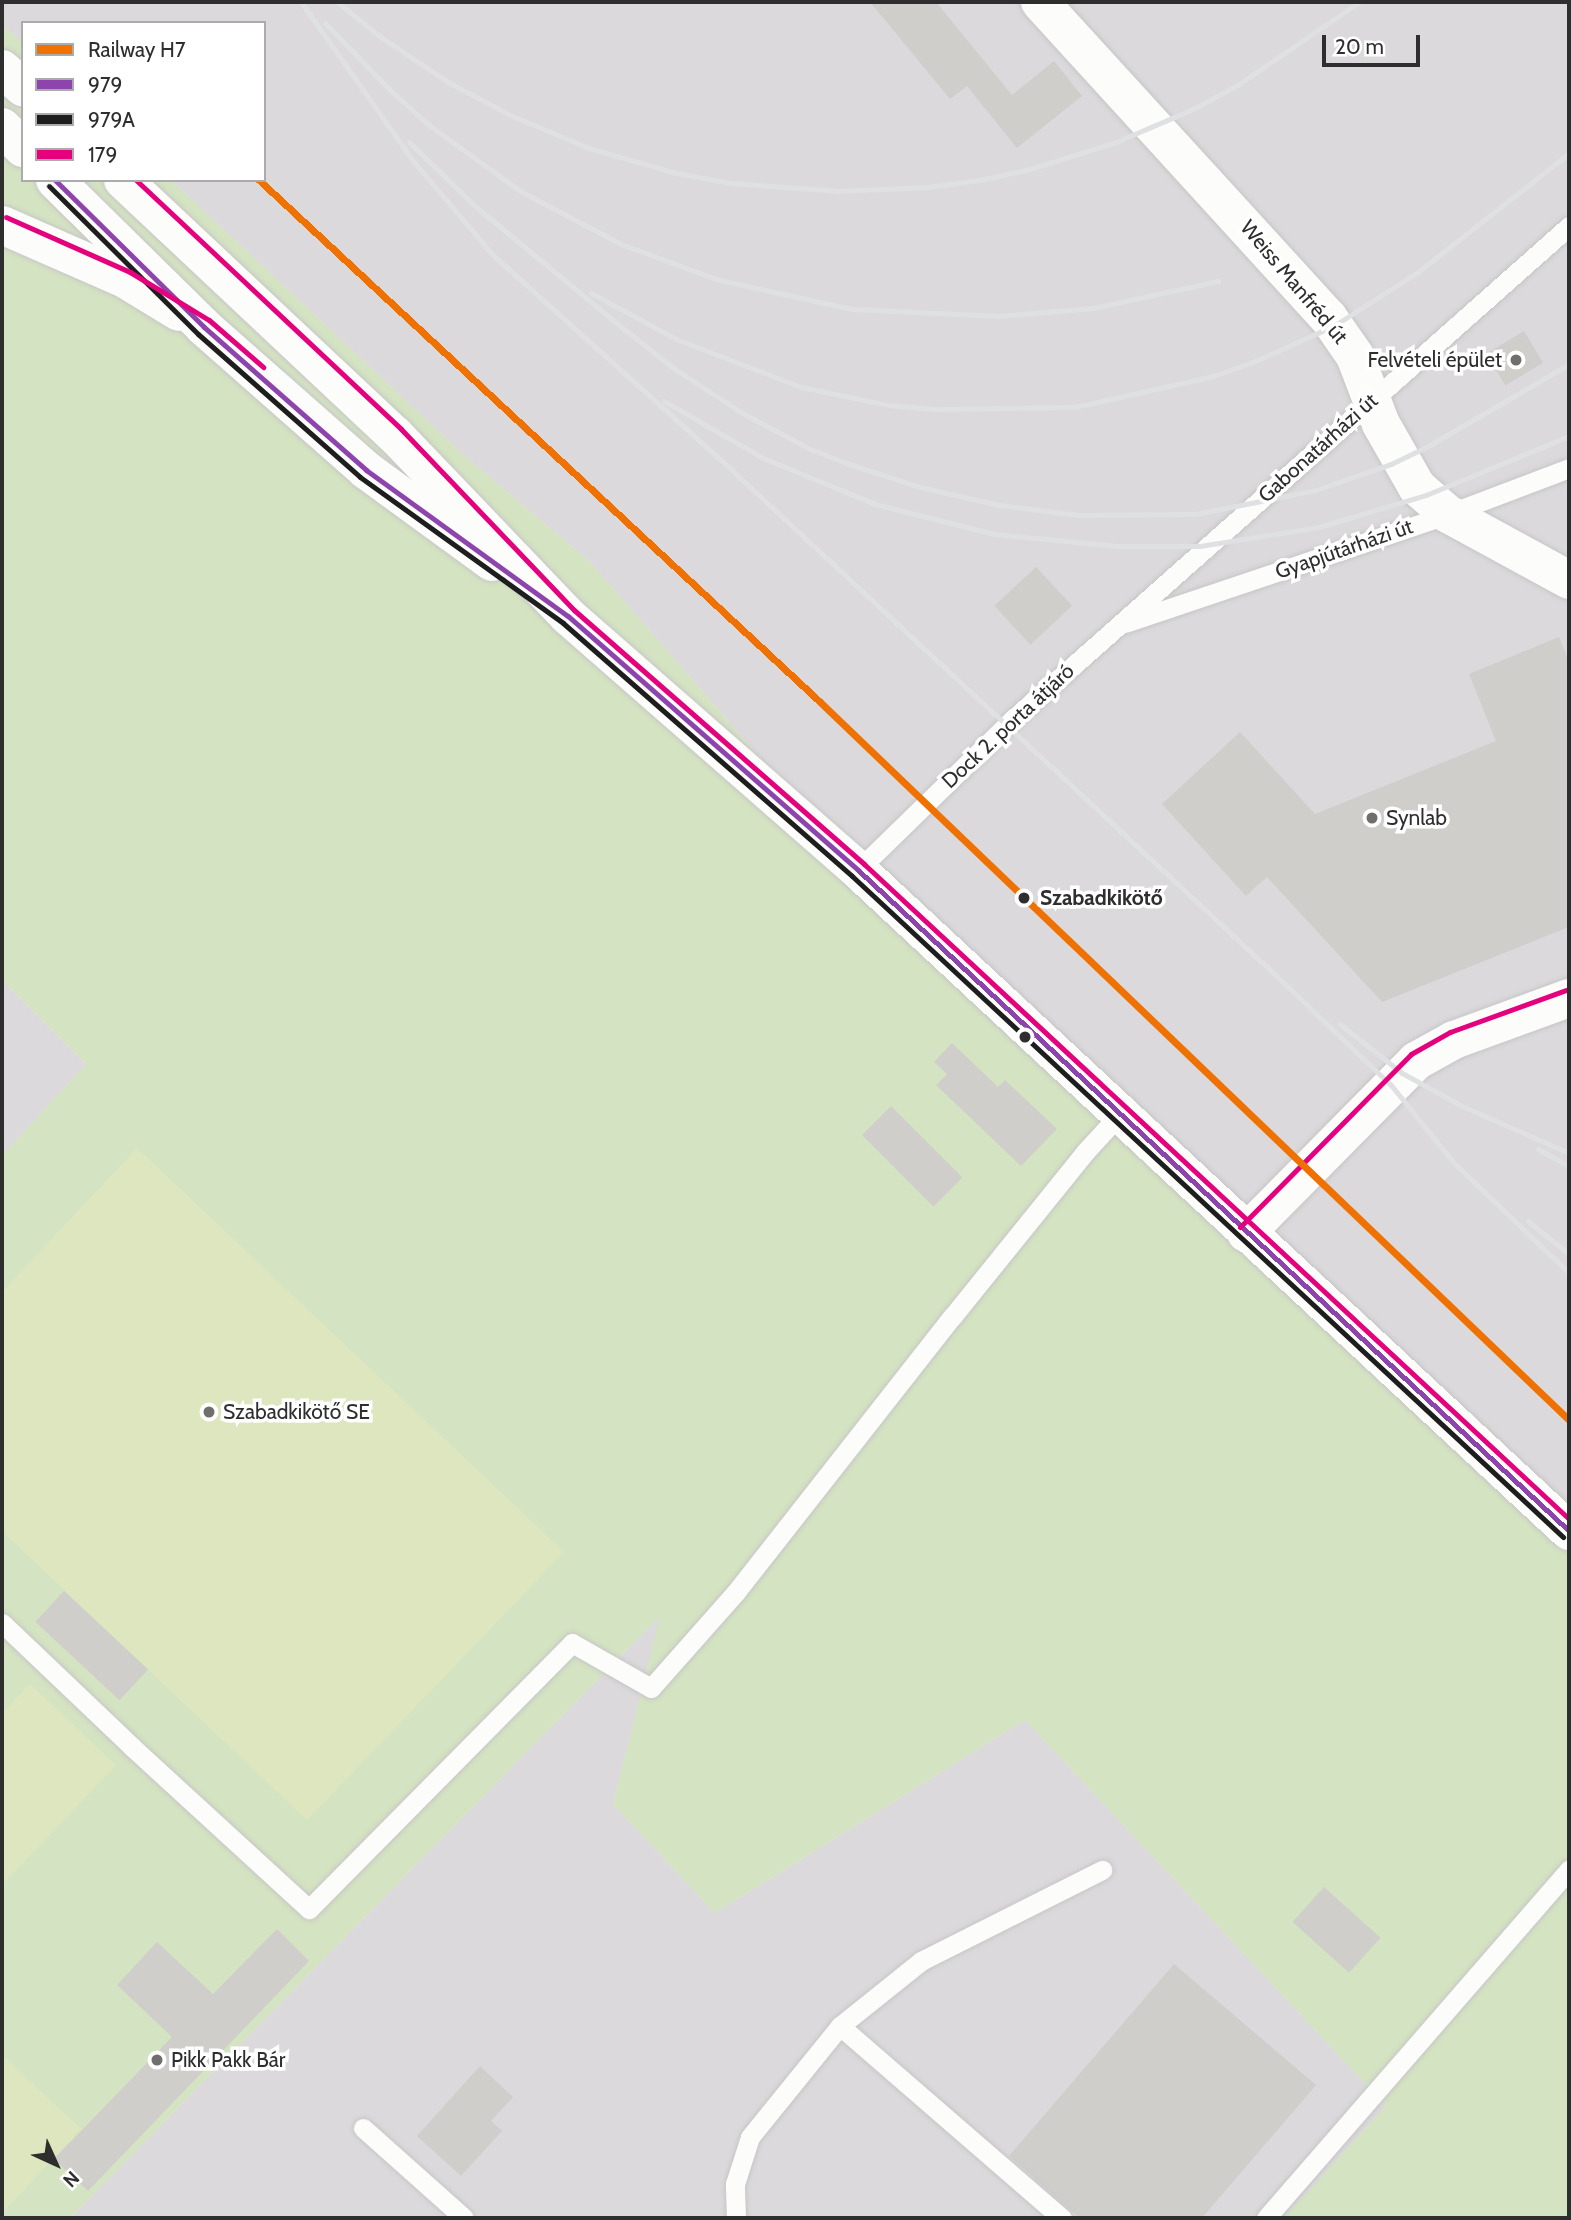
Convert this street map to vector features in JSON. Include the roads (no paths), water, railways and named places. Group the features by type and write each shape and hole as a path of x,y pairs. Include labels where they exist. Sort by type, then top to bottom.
{"main road":[{"name":"Weiss Manfréd út","path":"1040,2 1310,294 1346,340 1393,447 1417,487 1448,514 1569,580"},
{"path":"2,69 21,86"},
{"path":"2,82 21,87"},
{"path":"2,127 21,146"},
{"path":"57,182 204,327 366,470 568,616"},
{"path":"125,182 395,435 568,616 858,870 1569,1531"},
{"path":"2,225 125,279 204,327"},
{"path":"1246,1233 1416,1061 1454,1040 1569,998"}],"lane":[{"name":"Gabonatárházi út","path":"1099,642 1569,226"},
{"name":"Gyapjútárházi út","path":"1118,626 1448,514 1569,468"},
{"name":"Dock 2. porta átjáró","path":"858,870 977,753 1099,642"},
{"path":"2,1623 132,1747 309,1909 572,1643 651,1688 736,1592 952,1317 1085,1152 1119,1115"},
{"path":"1266,2218 1569,1868"},
{"path":"736,2218 735,2184 750,2137 839,2026 921,1961 1102,1870"},
{"path":"839,2026 1062,2218"},
{"path":"363,2128 464,2218"}],"railway":[{"path":"301,2 414,162 493,255 736,474 1268,968 1391,1085 1454,1163 1569,1273"},
{"path":"337,2 382,38 448,82 510,115 589,148 676,173 731,183 838,191 928,187 980,180 1030,169 1116,142 1193,109 1239,84 1359,2"},
{"path":"325,23 390,90 430,126 522,192 621,244 719,280 852,309 1000,316 1093,308 1218,281"},
{"path":"409,142 475,206 614,321 676,370 744,414 810,449 846,463 920,487 999,505 1078,515 1195,514 1316,490 1391,464 1430,445 1569,364"},
{"path":"591,293 676,339 801,387 889,405 934,409 1075,407 1214,376 1258,360 1335,325 1418,272 1569,153"},
{"path":"664,401 763,458 875,504 994,534 1117,546 1200,546 1319,527 1426,495 1569,436"},
{"path":"1340,1024 1402,1073 1462,1106 1569,1153"},
{"path":"1538,1149 1569,1166"},
{"path":"1528,1221 1569,1254"}],"rail line":[{"name":"H7","path":"261,182 819,701 1569,1420"}],"place":[{"name":"Felvételi épület","path":"1516,360"},
{"name":"Synlab","path":"1372,818"},
{"name":"Szabadkikötő","path":"1024,898"},
{"name":"Szabadkikötő SE","path":"209,1412"},
{"name":"Pikk Pakk Bár","path":"157,2060"}]}
